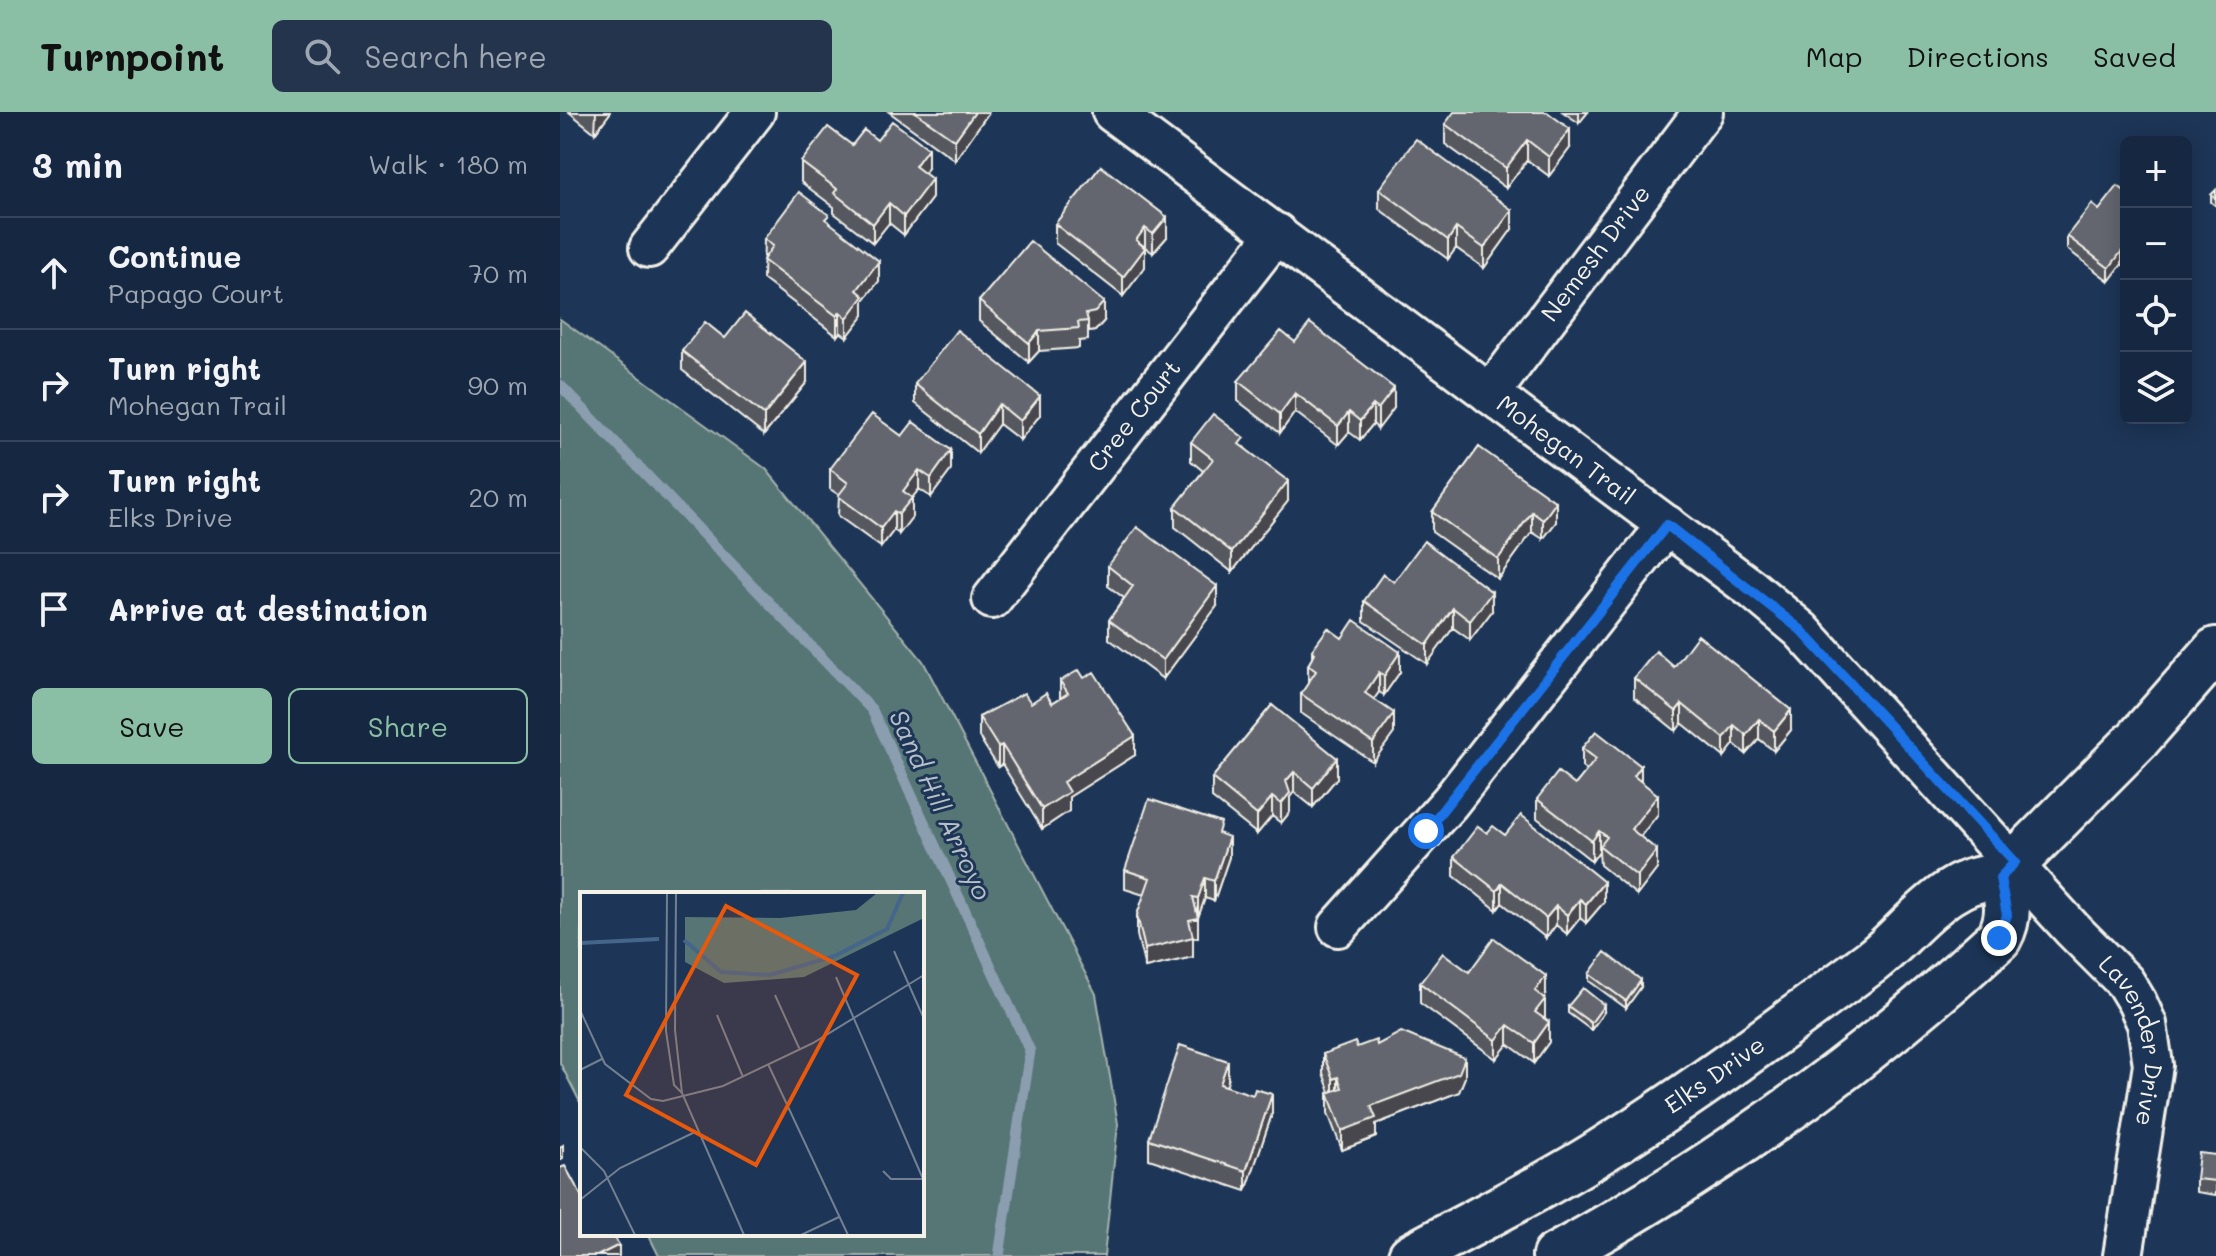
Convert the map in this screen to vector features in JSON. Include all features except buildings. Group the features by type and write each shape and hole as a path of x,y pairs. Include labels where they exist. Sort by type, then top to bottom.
{"main road":[{"path":"1555,1256 1630,1215 1754,1135 1928,1002 1999,938 2005,928 2008,870 2138,739 2215,652"},
{"name":"Elks Drive","path":"1411,1256 1595,1155 1714,1078 1880,955 1957,887 2008,870"}],"street":[{"path":"649,248 755,112"},
{"name":"Mohegan Trail","path":"1112,112 1667,525 1801,630 2008,870"},
{"name":"Nemesh Drive","path":"1490,394 1703,112"},
{"name":"Cree Court","path":"992,599 1277,233"},
{"path":"1338,927 1450,802 1667,525"},
{"name":"Lavender Drive","path":"2008,870 2125,982 2147,1024 2153,1065 2123,1256"}],"green space":[{"path":"560,319 766,469 923,661 1096,994 1118,1124 1104,1256 659,1256 649,1236 924,1236 924,892 580,892 580,1102 560,1063"}],"waterway":[{"name":"Sand Hill Arroyo","path":"560,385 872,710 1030,1051 999,1256"}],"route":[{"path":"1426,831 1667,525 1801,630 2015,862 2000,878 2007,901 2007,915 1999,938"}]}
